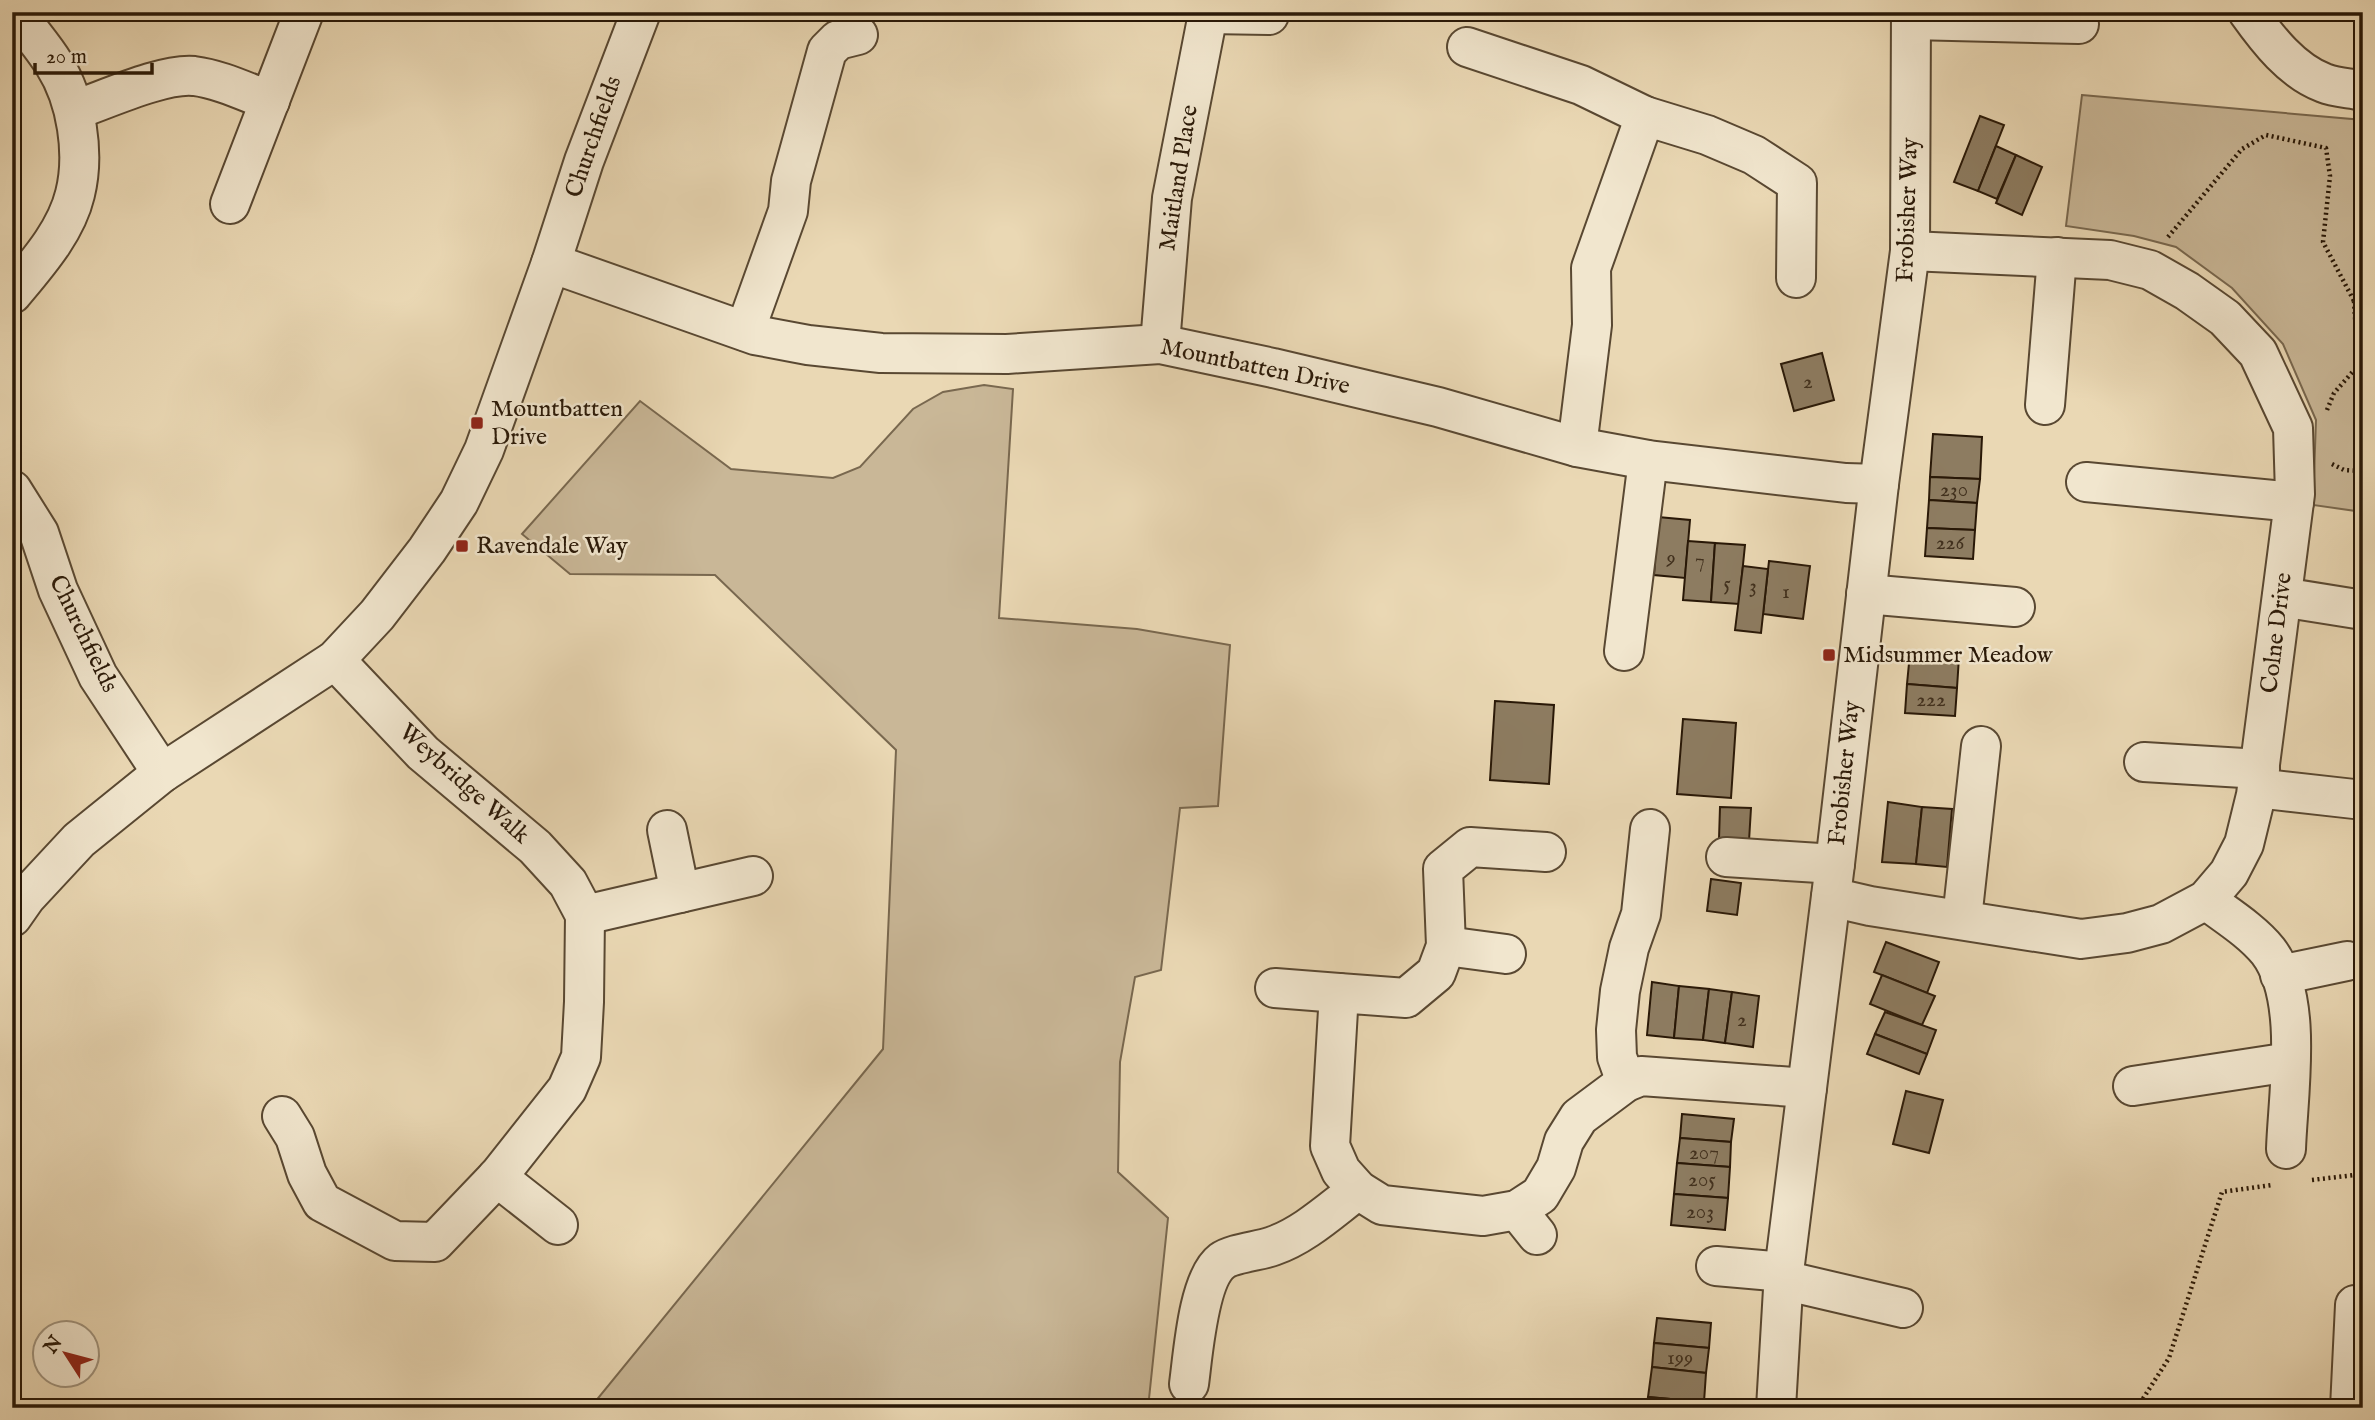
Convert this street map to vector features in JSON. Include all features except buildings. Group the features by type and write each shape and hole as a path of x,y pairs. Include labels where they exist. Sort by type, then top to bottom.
{"street":[{"path":"12,294 61,228 75,195 79,153 75,110 55,66 16,12"},
{"path":"230,204 304,12"},
{"name":"Churchfields","path":"551,264 589,149 641,12"},
{"path":"2248,12 2262,32 2298,69 2325,84 2363,90"},
{"name":"Maitland Place","path":"1160,344 1172,198 1206,13 1269,15"},
{"path":"1911,16 2079,24"},
{"name":"Frobisher Way","path":"1776,1408 1784,1276 1879,484 1910,251 1911,16"},
{"path":"745,331 788,211 791,181 827,51 838,40 858,34"},
{"path":"1467,47 1581,85 1645,116 1707,135 1754,155 1797,183 1796,278"},
{"path":"75,110 162,80 192,76 231,86 270,101"},
{"path":"1577,447 1592,326 1591,268 1645,116"},
{"name":"Colne Drive","path":"1726,857 1833,880 1871,906 2081,939 2127,933 2161,923 2206,900 2229,873 2244,844 2259,779 2294,502 2293,428 2258,353 2225,318 2187,291 2150,270 2110,260 1910,251"},
{"path":"2045,405 2057,257"},
{"path":"12,917 26,897 79,840 162,773 335,660 377,615 427,550 458,502 484,450 551,264"},
{"name":"Mountbatten Drive","path":"551,264 745,331 808,345 881,353 1007,354 1160,344 1438,407 1577,447 1647,460 1846,483 1879,484"},
{"path":"1624,651 1647,460"},
{"path":"2085,482 2294,502"},
{"name":"Churchfields","path":"12,490 39,533 58,590 98,676 162,773"},
{"path":"1866,594 2015,607"},
{"path":"2282,597 2363,610"},
{"name":"Weybridge Walk","path":"282,1116 295,1137 307,1174 322,1202 395,1241 435,1242 497,1177 567,1089 581,1057 585,915 568,883 535,847 424,754 335,660"},
{"path":"1962,919 1981,746"},
{"path":"2144,762 2259,779 2363,800"},
{"path":"1626,1082 1617,1057 1616,1030 1620,991 1640,914 1650,829"},
{"path":"667,830 680,893"},
{"path":"1275,988 1406,998 1436,973 1446,946 1443,869 1470,848 1546,852"},
{"path":"585,915 753,876"},
{"path":"2206,900 2268,951 2286,988 2291,1026 2285,1167"},
{"path":"1446,946 1506,954"},
{"path":"2280,975 2347,961"},
{"path":"1339,993 1330,1146 1340,1171 1358,1190 1381,1205 1527,1223 1556,1168 1564,1141 1579,1117 1626,1082 1640,1076 1807,1088"},
{"path":"2133,1086 2290,1062"},
{"path":"497,1177 558,1225"},
{"path":"1189,1384 1200,1307 1208,1280 1222,1261 1275,1246 1304,1230 1358,1190"},
{"path":"1716,1266 1784,1276 1903,1308"},
{"path":"2350,1408 2355,1305"}],"path":[{"path":"2150,270 2162,244 2242,149 2266,135 2326,148 2330,176 2323,242 2354,301 2358,365"},
{"path":"2354,301 2363,302"},
{"path":"2322,419 2334,393 2363,360"},
{"path":"2328,461 2344,470 2363,471"},
{"path":"2137,1408 2169,1358 2222,1192 2285,1167"},
{"path":"2310,1180 2363,1174"}],"shaded area":[{"path":"2082,95 2363,120 2363,512 2313,505 2316,420 2283,344 2232,288 2176,247 2134,236 2066,226"},
{"path":"984,385 1013,389 999,618 1137,629 1230,645 1218,806 1180,808 1161,970 1135,977 1120,1062 1118,1172 1168,1218 1148,1408 590,1408 883,1049 896,750 715,575 570,574 522,534 640,401 731,469 833,478 860,467 913,409 943,392"}],"place":[{"name":"Mountbatten Drive","path":"477,423"},
{"name":"Ravendale Way","path":"462,546"},
{"name":"Midsummer Meadow","path":"1829,655"}]}
